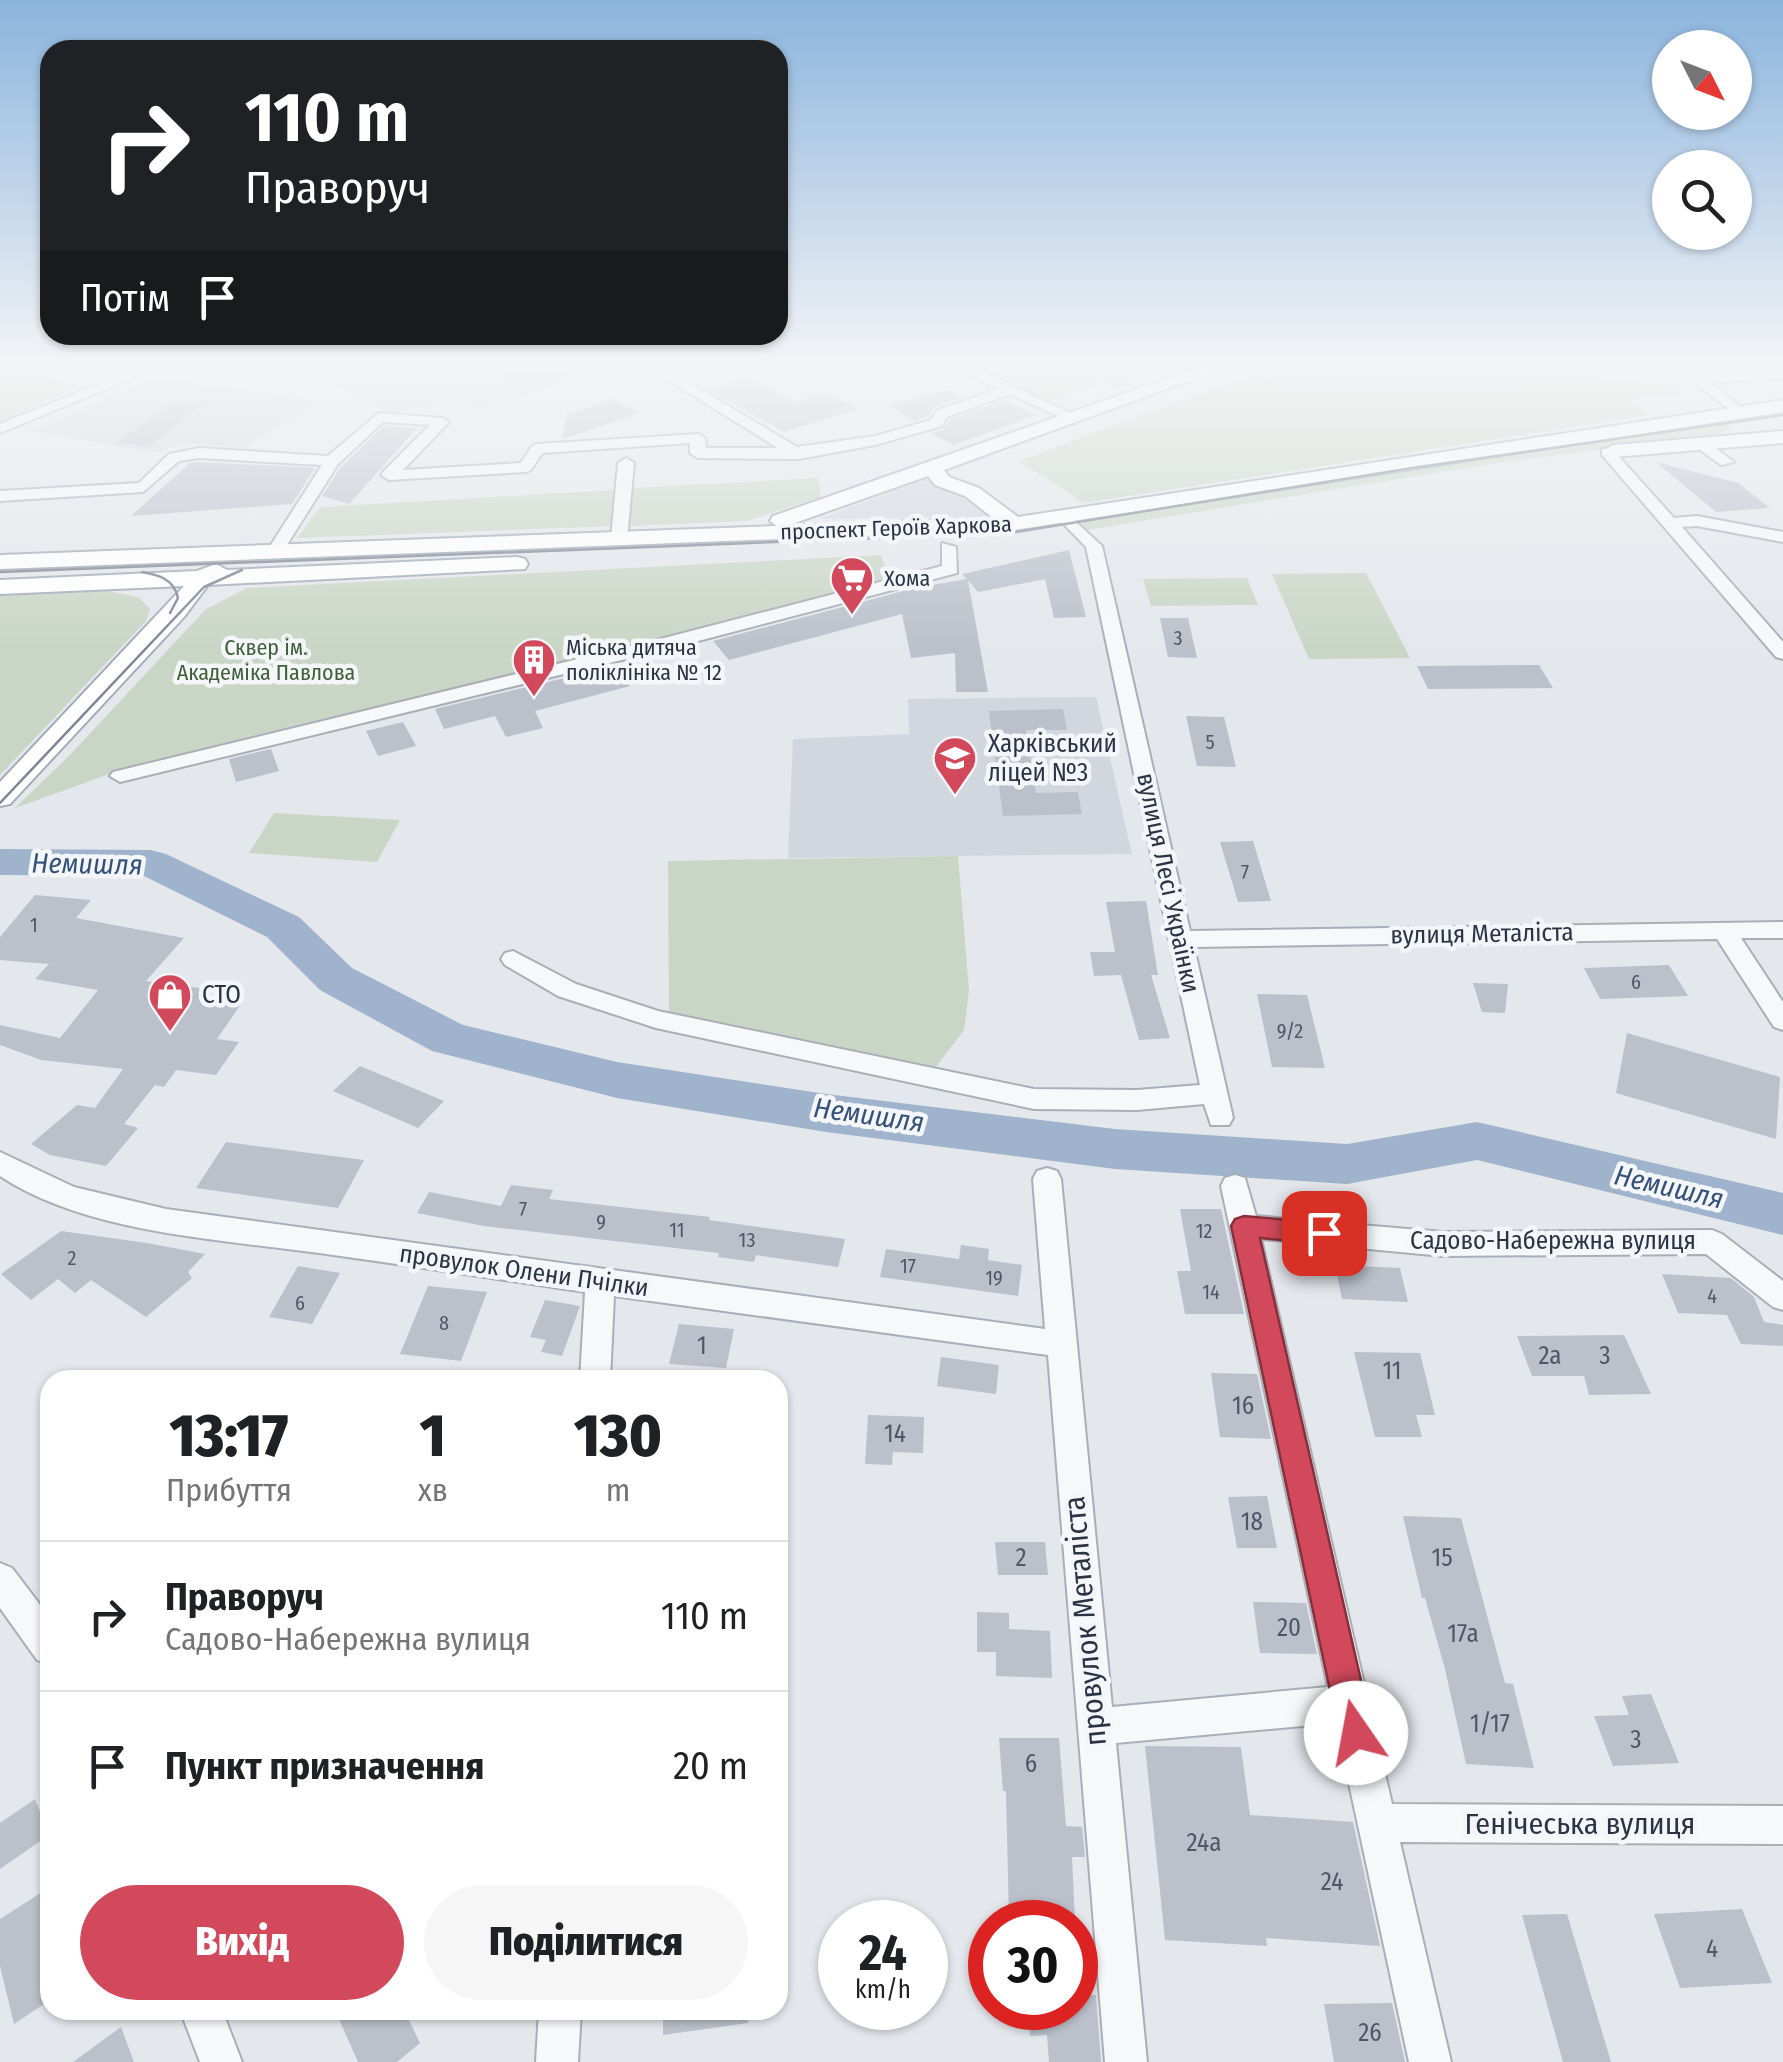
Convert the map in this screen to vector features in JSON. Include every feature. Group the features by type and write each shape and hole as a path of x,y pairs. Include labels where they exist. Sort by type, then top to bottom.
{"main road":[{"path":"658,558 744,534 966,457"},
{"name":"проспект Героїв Харкова","path":"0,562 1014,524 1451,457"},
{"name":"проспект Героїв Харкова","path":"0,586 985,544 1085,535 1574,457"},
{"path":"933,469 942,481 972,492 1014,524 1010,533 985,544"},
{"path":"0,798 176,612 201,578 226,566 307,549"}],"street":[{"path":"0,496 144,487 174,457"},
{"path":"269,457 332,461"},
{"path":"275,551 286,528 336,457"},
{"path":"407,457 389,475 526,467 532,457"},
{"path":"619,538 625,457"},
{"path":"1612,457 1783,652"},
{"path":"1719,457 1726,462"},
{"path":"1066,518 1085,535"},
{"path":"1672,523 1698,521 1783,536"},
{"name":"вулиця Лесі Українки","path":"513,959 566,990 656,1019 1034,1098 1218,1106 1094,546 1085,535"},
{"path":"120,776 672,642 951,569 948,546"},
{"name":"вулиця Металіста","path":"1181,939 1783,930"},
{"path":"1724,931 1783,1021"},
{"name":"провулок Олени Пчілки","path":"0,1162 27,1181 108,1209 600,1284 1059,1344"},
{"name":"провулок Металіста","path":"1047,1179 1126,2062"},
{"path":"1235,1186 1430,2062"},
{"name":"Садово-Набережна вулиця","path":"1244,1226 1443,1244 1712,1242 1783,1298"},
{"path":"596,1370 600,1284"},
{"path":"0,1580 40,1634"},
{"path":"1095,1727 1350,1703"},
{"name":"Генічеська вулиця","path":"1376,1823 1783,1824"},
{"path":"205,2020 221,2062"},
{"path":"557,2062 559,2020"}],"shaded area":[{"path":"925,479 962,492 992,516 819,519"},
{"name":"Харківський ліцей №3","path":"1096,697 1132,854 788,858 793,739 909,734 908,699"}],"green space":[{"path":"1029,457 1378,457 1084,503 1019,461"},
{"path":"1482,457 1542,457 1087,530 1080,522"},
{"path":"818,478 821,497 746,521 629,526 633,488"},
{"path":"614,490 612,526 297,538 320,507"},
{"name":"Сквер ім. Академіка Павлова","path":"881,555 891,583 118,771 15,808 206,609 247,588"},
{"path":"1366,573 1410,658 1309,659 1272,574"},
{"path":"1247,578 1258,605 1151,606 1143,579"},
{"path":"108,591 138,597 150,609 146,621 0,775 0,595"},
{"path":"274,813 400,820 377,862 249,853"},
{"path":"958,856 969,990 964,1030 929,1076 669,1021 668,861"}],"building":[{"path":"351,457 391,457 349,504 322,496"},
{"path":"1656,462 1738,483 1770,508 1716,512"},
{"path":"190,463 315,468 292,504 131,516"},
{"path":"1069,550 1086,617 1054,618 1045,579 978,592 968,580 988,692 956,692 955,653 911,658 902,614 729,660 713,641 915,588 967,579 962,574"},
{"path":"1160,618 1188,618 1197,658 1168,657"},
{"path":"1539,665 1553,688 1428,689 1417,666"},
{"name":"Міська дитяча поліклініка № 12","path":"615,666 630,686 535,711 543,728 506,737 495,716 444,729 435,709"},
{"path":"1063,709 1067,730 1026,730 1036,793 1078,792 1082,814 1003,816 989,711"},
{"path":"1186,716 1224,717 1236,767 1197,766"},
{"path":"403,722 416,746 378,756 366,731"},
{"path":"271,749 279,771 236,782 229,759"},
{"path":"1253,841 1271,901 1238,902 1220,842"},
{"path":"35,895 91,900 76,918 184,938 146,981 206,989 198,999 241,1004 217,1039 239,1042 216,1075 176,1070 164,1087 155,1085 124,1124 138,1128 106,1166 50,1155 31,1144 77,1105 95,1108 123,1069 41,1060 0,1045 0,1025 60,1038 98,990 35,979 49,964 0,960 0,937"},
{"path":"1146,901 1158,975 1151,975 1170,1038 1139,1040 1121,975 1094,976 1090,952 1115,952 1106,902"},
{"path":"1669,965 1688,996 1600,999 1584,968"},
{"path":"1473,983 1508,984 1505,1013 1482,1012"},
{"path":"1257,994 1307,995 1325,1068 1272,1067"},
{"path":"1627,1033 1780,1077 1776,1139 1616,1093"},
{"path":"360,1066 444,1101 418,1128 333,1091"},
{"path":"226,1142 364,1160 338,1208 196,1188"},
{"path":"511,1185 553,1190 549,1199 710,1217 709,1220 845,1239 838,1267 756,1255 754,1262 718,1257 719,1253 484,1226 417,1213 429,1192 501,1206"},
{"path":"1180,1209 1221,1209 1244,1314 1185,1314 1177,1271 1191,1271"},
{"path":"61,1231 205,1254 188,1272 192,1278 146,1317 91,1280 75,1293 58,1279 31,1300 1,1274"},
{"path":"961,1245 989,1249 988,1260 1022,1265 1018,1296 880,1277 886,1249 959,1259"},
{"path":"1335,1265 1400,1268 1408,1302 1342,1299"},
{"path":"298,1266 340,1273 312,1324 269,1317"},
{"path":"1662,1274 1731,1278 1754,1297 1764,1322 1783,1325 1783,1346 1741,1344 1727,1315 1678,1313"},
{"path":"428,1286 487,1292 461,1361 400,1354"},
{"path":"545,1300 580,1306 562,1356 541,1352 546,1340 530,1337"},
{"path":"679,1324 734,1329 726,1368 669,1364"},
{"path":"1624,1335 1651,1394 1589,1395 1584,1376 1532,1376 1517,1336"},
{"path":"1354,1352 1420,1353 1435,1415 1416,1415 1422,1437 1375,1437"},
{"path":"941,1357 999,1365 996,1394 937,1386"},
{"path":"1211,1373 1257,1374 1271,1439 1220,1437"},
{"path":"868,1415 924,1417 923,1453 893,1452 892,1465 865,1464"},
{"path":"1267,1496 1277,1548 1237,1548 1228,1497"},
{"path":"1403,1516 1461,1518 1505,1683 1513,1684 1534,1768 1466,1764 1445,1669 1422,1598"},
{"path":"995,1542 1045,1542 1048,1575 998,1575"},
{"path":"1253,1602 1306,1603 1317,1654 1260,1653"},
{"path":"977,1612 1009,1613 1009,1629 1050,1631 1052,1678 996,1676 996,1652 977,1652"},
{"path":"1651,1694 1679,1763 1613,1766 1594,1716 1629,1715 1622,1696"},
{"path":"999,1738 1059,1738 1066,1826 1082,1827 1085,1857 1072,1857 1074,1900 1009,1900"},
{"path":"1145,1746 1241,1747 1250,1815 1353,1822 1380,1946 1266,1938 1267,1946 1165,1940"},
{"path":"35,1799 40,1812 40,1841 0,1869 0,1823"},
{"path":"40,1893 40,2007 14,2024 0,1966 0,1919"},
{"path":"1742,1909 1772,1983 1680,1988 1654,1914"},
{"path":"1567,1914 1611,2062 1563,2062 1522,1915"},
{"path":"1392,2003 1405,2062 1334,2062 1324,2004"},
{"path":"339,2020 409,2020 420,2043 397,2062 358,2062"},
{"path":"663,2020 748,2020 748,2023 663,2035"},
{"path":"1098,2022 1101,2062 1049,2062 1047,2035 1030,2036 1030,2030 1098,2030"},
{"path":"121,2027 134,2062 73,2062"}],"waterway":[{"name":"Немишля","path":"0,862 151,863 283,927 336,979 449,1039 617,1080 826,1113 1115,1149 1347,1164 1477,1141 1783,1214"}],"tram line":[{"path":"0,572 1010,533 1487,457"},
{"path":"0,803 204,587 242,570"},
{"path":"142,572 173,586 178,598 170,613"}],"place":[{"name":"Хома","path":"852,616"},
{"name":"Міська дитяча поліклініка № 12","path":"534,698"},
{"name":"Харківський ліцей №3","path":"955,796"},
{"name":"СТО","path":"170,1033"}],"route":[{"path":"1324,1233 1244,1226 1356,1733"}]}
